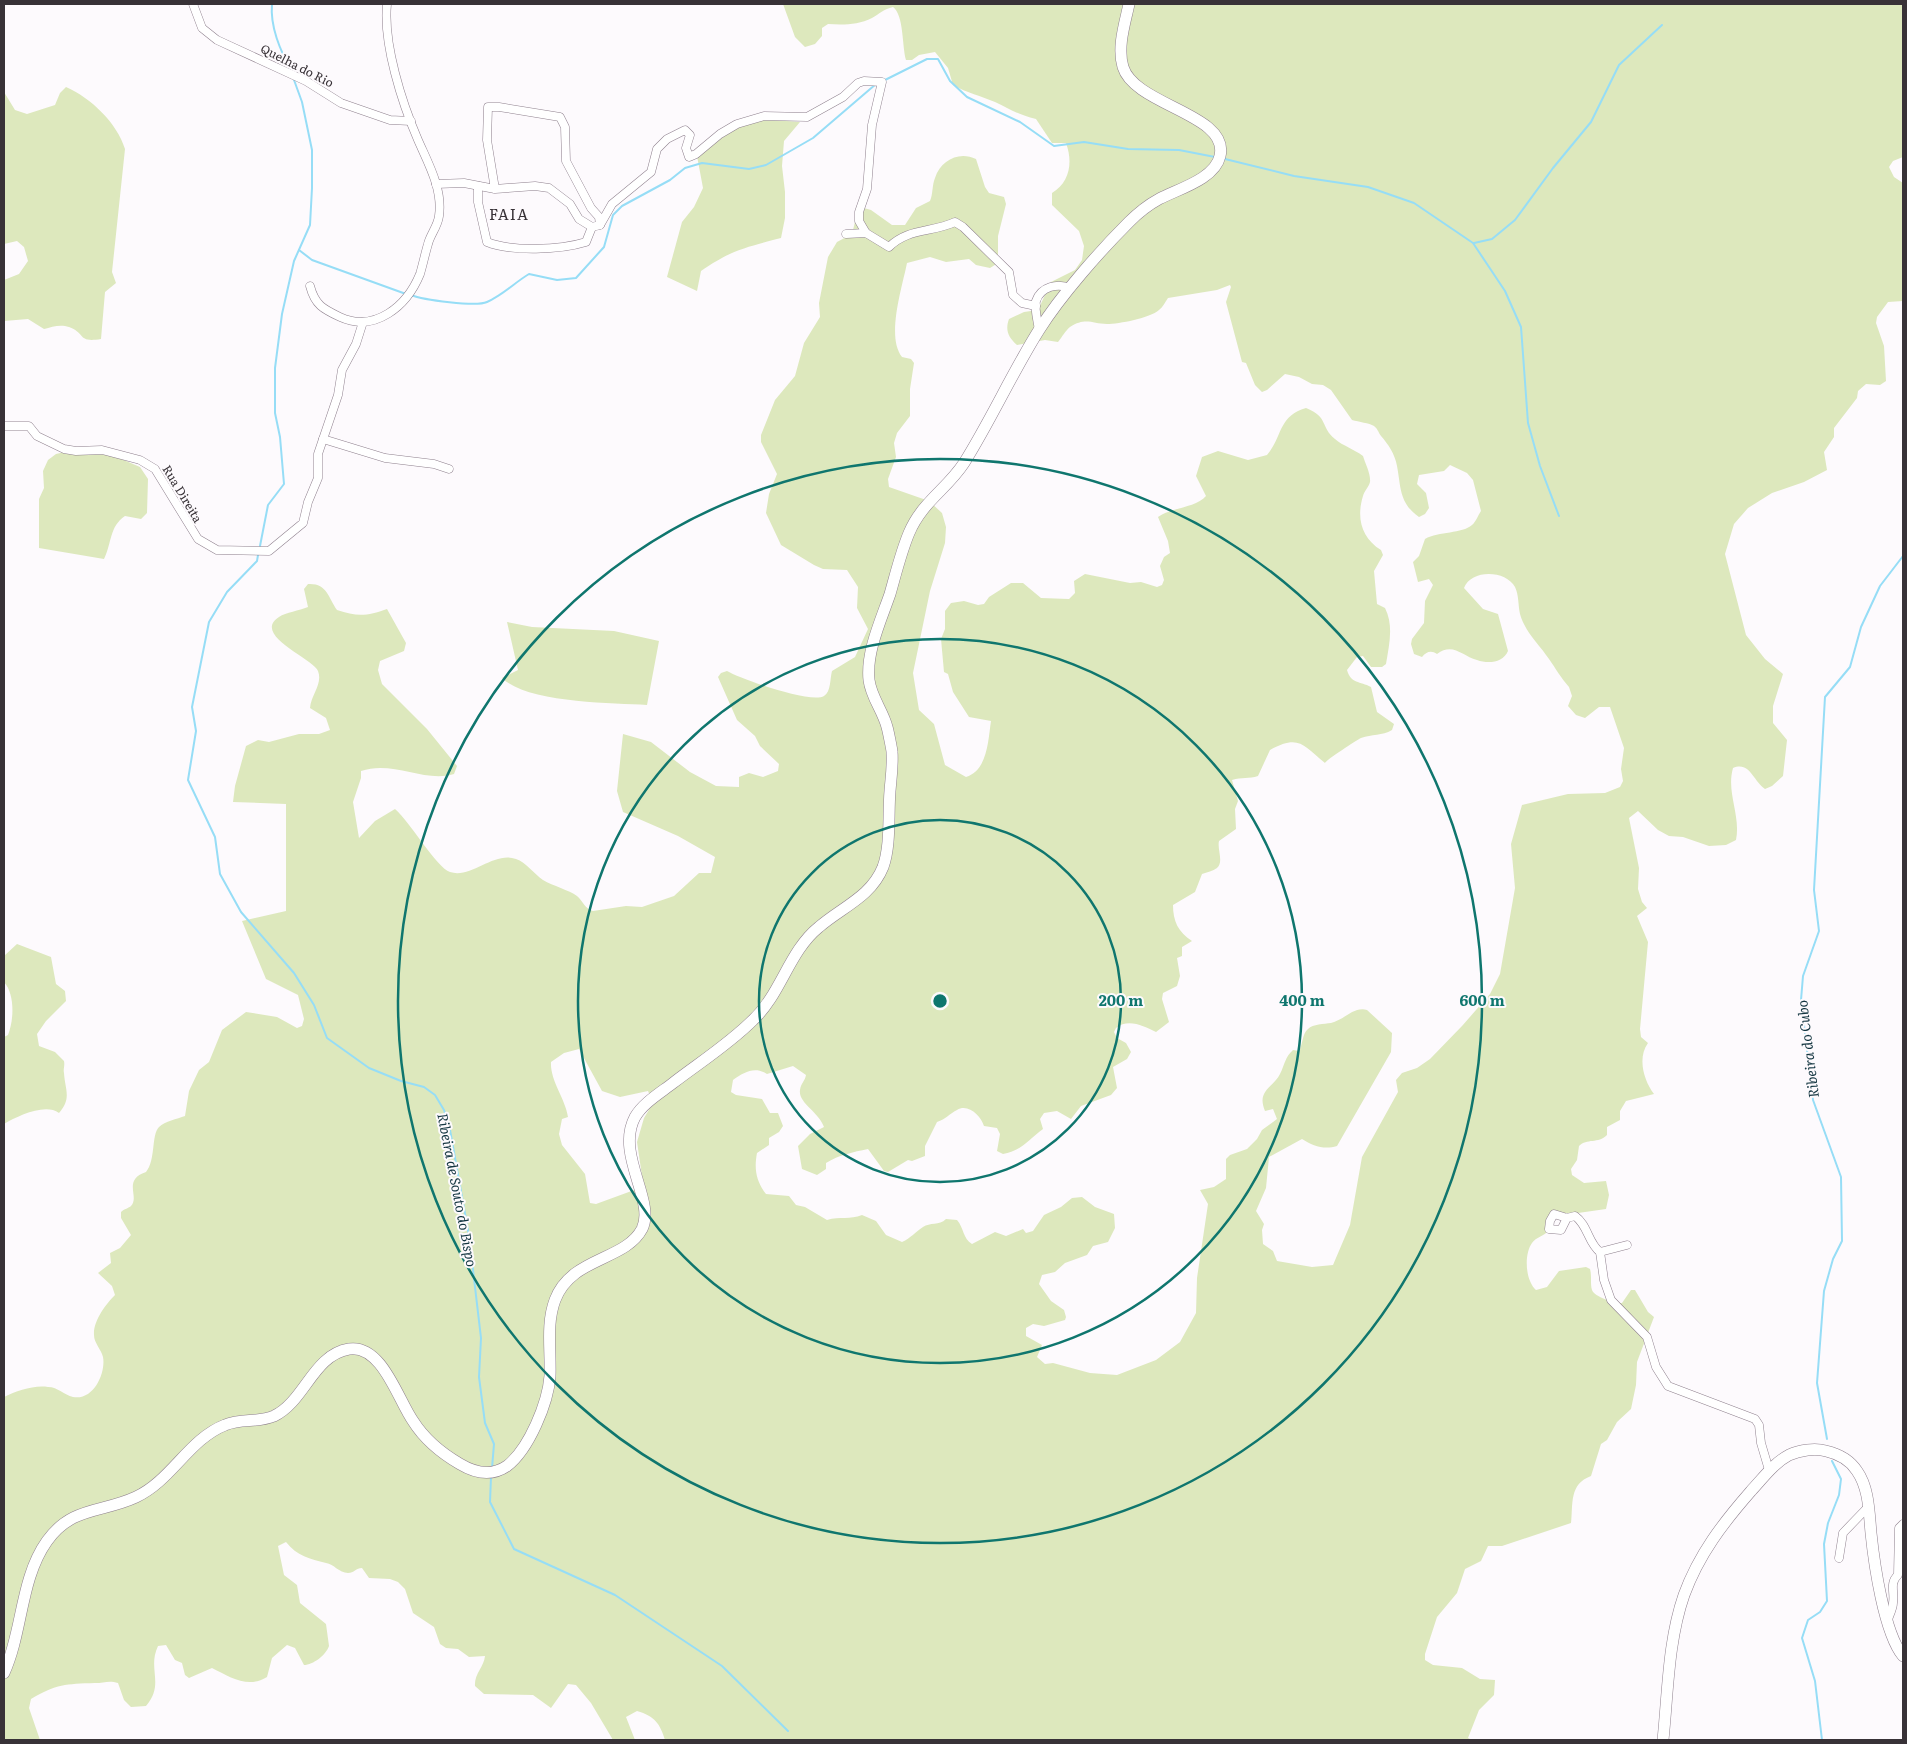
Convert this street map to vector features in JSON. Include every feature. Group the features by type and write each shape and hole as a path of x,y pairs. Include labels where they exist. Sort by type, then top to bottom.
{"main road":[{"path":"4,1673 13,1652 29,1582 37,1557 61,1525 89,1510 141,1495 153,1487 200,1440 217,1428 234,1421 268,1418 282,1412 331,1356 348,1349 362,1350 372,1356 380,1364 413,1422 426,1439 439,1450 471,1470 486,1473 498,1472 510,1464 521,1452 547,1396 550,1376 549,1325 557,1294 565,1282 577,1271 628,1243 643,1226 644,1209 631,1155 630,1132 634,1119 650,1100 760,1014 808,938 819,926 856,902 874,882 886,861 892,752 888,730 869,682 869,670 875,641 914,522 929,500 957,473 965,462 1039,330 1070,288 1132,218 1153,202 1208,174 1217,166 1221,155 1220,145 1217,136 1209,128 1144,92 1127,77 1121,56 1129,4"},
{"path":"1662,1740 1673,1641 1685,1594 1703,1553 1719,1529 1769,1470 1791,1454 1806,1450 1822,1450 1836,1453 1850,1462 1858,1471 1865,1491 1876,1568 1888,1619 1894,1640 1903,1656"}],"street":[{"name":"Quelha do Rio","path":"194,4 202,28 211,36 306,81 341,103 390,120 411,121"},
{"path":"310,286 314,300 321,308 342,318 363,322 384,318 410,292 419,275 428,243 439,216 436,184 411,121 390,45 386,19 387,4"},
{"path":"478,186 478,202 487,242 504,249 568,248 586,242 612,204 650,172 657,149 667,139 685,130 690,135 686,148 689,157 696,154 720,134 736,124 764,116 807,117 843,97 864,81 882,82 872,125 867,189 859,212 859,221 866,233 889,247 898,238 908,233 929,231 955,222 963,226 1009,272 1012,295 1022,303 1036,306"},
{"path":"495,189 487,140 488,107 499,106 560,118 566,127 566,161 591,208 599,218 596,226"},
{"path":"436,184 464,183 495,189 535,186 548,188 570,204 579,218 596,226"},
{"path":"846,234 866,233"},
{"path":"1039,330 1036,302 1042,291 1050,286 1062,285 1070,288"},
{"name":"Rua Direita","path":"4,426 29,426 37,436 64,449 76,451 102,450 147,463 155,469 194,535 205,544 225,550 270,550 301,525 318,478 318,454 338,395 342,370 356,344 363,322"},
{"path":"323,439 385,458 449,469"},
{"path":"1567,1218 1575,1216 1582,1222 1594,1248 1600,1252 1604,1280 1611,1300 1647,1337 1656,1367 1668,1386 1754,1419 1759,1425 1761,1443 1769,1470"},
{"path":"1600,1252 1627,1245"},
{"path":"1839,1558 1843,1533 1868,1507"},
{"path":"1888,1619 1894,1603 1892,1585 1894,1579 1898,1576 1899,1528 1903,1524"}],"green space":[{"path":"783,4 1903,4 1903,157 1893,161 1889,167 1894,177 1903,183 1903,301 1888,302 1877,317 1876,323 1884,346 1886,381 1880,385 1866,384 1858,391 1857,398 1834,428 1834,437 1824,452 1827,470 1804,482 1772,493 1748,508 1734,524 1725,554 1746,635 1765,659 1783,674 1773,706 1773,723 1787,740 1783,776 1772,786 1765,789 1747,769 1743,767 1733,768 1731,786 1737,831 1736,840 1726,845 1709,846 1683,837 1669,836 1658,830 1638,811 1629,818 1639,868 1638,889 1642,902 1647,908 1637,916 1648,942 1640,1029 1641,1037 1648,1043 1643,1055 1643,1069 1647,1083 1654,1094 1626,1101 1620,1111 1620,1120 1607,1127 1607,1135 1604,1138 1585,1142 1579,1146 1577,1160 1571,1169 1572,1175 1584,1183 1606,1181 1609,1195 1606,1209 1571,1214 1555,1212 1548,1231 1534,1241 1529,1248 1527,1260 1528,1274 1532,1286 1536,1290 1547,1287 1559,1271 1586,1267 1590,1269 1591,1285 1594,1293 1610,1301 1622,1303 1631,1290 1635,1290 1648,1312 1654,1317 1637,1362 1636,1385 1631,1409 1617,1422 1607,1440 1601,1444 1591,1476 1579,1484 1576,1489 1572,1502 1571,1523 1502,1546 1488,1546 1481,1561 1465,1569 1457,1593 1437,1617 1425,1654 1425,1660 1433,1665 1462,1668 1480,1679 1495,1680 1494,1695 1479,1710 1468,1738 1472,1740 665,1740 656,1721 648,1715 637,1711 626,1717 635,1740 613,1740 591,1703 576,1685 568,1684 551,1708 533,1695 484,1694 475,1686 475,1682 485,1656 469,1657 458,1649 446,1648 440,1644 434,1627 413,1613 405,1589 398,1582 390,1579 369,1578 362,1568 350,1573 342,1572 329,1564 299,1554 286,1542 278,1546 284,1575 297,1585 300,1603 326,1624 329,1646 319,1659 304,1665 295,1648 287,1645 272,1658 267,1677 260,1680 246,1682 212,1668 189,1678 185,1675 182,1663 175,1660 166,1645 158,1646 154,1662 154,1691 152,1698 146,1706 131,1707 124,1700 118,1683 115,1682 62,1686 48,1690 31,1699 29,1708 40,1740 4,1740 4,1397 37,1387 52,1387 73,1397 87,1395 93,1390 103,1370 103,1357 94,1338 94,1330 101,1313 115,1295 112,1286 98,1273 111,1263 110,1253 120,1248 131,1235 121,1218 121,1212 130,1207 133,1202 133,1184 135,1179 146,1172 149,1167 155,1136 159,1127 171,1120 185,1116 189,1091 199,1070 209,1062 222,1030 246,1012 277,1017 297,1028 302,1026 304,1019 298,995 266,979 242,921 286,911 286,804 233,802 235,786 246,746 258,740 269,742 299,734 319,734 330,730 326,718 310,708 318,685 318,671 278,639 273,631 272,624 282,615 308,607 304,589 308,584 314,584 323,588 337,610 362,615 387,609 406,643 404,651 380,661 378,670 382,684 427,729 457,766 454,774 443,776 431,776 385,768 361,771 361,778 353,802 359,838 375,821 395,809 431,854 450,872 466,872 499,859 516,859 543,880 577,896 586,907 593,911 626,906 642,907 674,896 699,873 711,873 715,857 678,836 623,812 617,791 623,734 651,742 690,772 716,786 739,787 739,777 749,773 763,777 778,771 779,764 760,746 755,736 737,720 718,677 721,673 727,671 760,685 791,694 817,698 824,696 829,688 832,671 855,657 868,629 857,608 858,587 847,570 823,569 781,545 766,513 769,494 777,474 761,442 761,435 775,400 795,376 804,343 820,317 819,303 828,257 837,242 852,234 856,218 864,208 871,210 892,225 905,225 916,208 930,201 934,181 942,166 951,159 963,156 976,159 985,187 989,193 1004,197 1006,204 998,236 998,263 990,268 976,265 969,259 946,262 930,257 907,263 895,325 897,348 902,357 911,359 914,363 910,389 910,416 897,433 894,443 896,457 888,479 889,487 929,501 942,513 946,527 945,543 930,591 913,673 919,710 934,724 945,765 966,777 979,768 986,754 991,721 969,717 953,692 948,674 944,672 941,639 945,629 945,611 951,603 964,601 978,605 984,604 989,597 1011,583 1023,583 1041,598 1069,599 1075,593 1074,581 1085,574 1130,583 1141,582 1157,587 1162,585 1164,580 1160,566 1164,557 1170,553 1168,541 1158,517 1196,503 1206,496 1196,476 1202,457 1218,451 1248,460 1267,455 1290,416 1306,408 1318,415 1330,435 1341,444 1363,456 1369,472 1370,482 1364,492 1360,512 1365,534 1381,550 1383,555 1374,571 1377,604 1385,608 1388,615 1389,643 1386,664 1382,667 1371,667 1363,656 1357,657 1347,670 1353,680 1371,687 1377,712 1394,724 1392,730 1361,738 1325,763 1300,744 1294,742 1280,745 1270,750 1258,776 1232,780 1238,801 1235,809 1236,829 1219,841 1220,862 1217,868 1202,874 1195,892 1173,905 1177,926 1192,941 1182,947 1182,956 1177,958 1180,976 1177,986 1163,993 1162,999 1169,1022 1156,1032 1141,1025 1131,1023 1116,1028 1114,1032 1117,1038 1126,1043 1131,1052 1127,1059 1113,1067 1117,1088 1111,1095 1081,1106 1071,1119 1057,1111 1044,1113 1040,1119 1043,1129 1016,1150 1003,1154 997,1151 1000,1134 997,1128 984,1126 974,1112 970,1109 961,1108 937,1122 925,1146 925,1156 912,1161 908,1160 888,1172 884,1171 868,1149 831,1160 826,1163 826,1169 817,1175 802,1169 798,1146 810,1134 824,1127 800,1095 806,1075 793,1066 767,1074 758,1070 750,1071 733,1080 731,1092 736,1095 762,1099 770,1113 778,1113 783,1126 779,1132 769,1138 769,1145 757,1153 757,1175 766,1194 789,1196 796,1205 805,1207 827,1220 862,1215 876,1221 886,1235 902,1242 926,1226 946,1219 957,1220 967,1239 972,1244 995,1232 1006,1236 1023,1229 1026,1233 1033,1231 1044,1215 1061,1207 1072,1198 1082,1197 1095,1207 1114,1214 1115,1228 1108,1242 1093,1246 1087,1255 1065,1263 1055,1272 1042,1275 1039,1284 1051,1301 1064,1310 1066,1317 1065,1320 1044,1326 1033,1324 1026,1328 1026,1336 1042,1345 1037,1357 1045,1364 1053,1363 1090,1373 1117,1375 1156,1360 1180,1342 1196,1313 1197,1278 1208,1204 1200,1190 1214,1187 1226,1179 1226,1159 1230,1155 1247,1149 1257,1139 1262,1130 1277,1119 1273,1109 1265,1111 1263,1104 1264,1093 1280,1074 1290,1053 1293,1050 1299,1051 1306,1031 1310,1027 1331,1023 1362,1009 1367,1010 1392,1033 1391,1052 1337,1146 1319,1147 1302,1139 1269,1157 1266,1188 1256,1211 1264,1224 1262,1230 1263,1244 1273,1251 1277,1261 1312,1267 1333,1265 1350,1225 1362,1157 1398,1092 1396,1080 1402,1073 1417,1068 1430,1059 1490,994 1500,974 1515,888 1511,844 1522,805 1568,794 1605,793 1620,787 1623,781 1621,769 1624,748 1610,707 1599,707 1585,718 1576,715 1568,706 1572,696 1569,687 1525,627 1520,614 1517,593 1511,581 1497,575 1481,575 1474,577 1464,588 1483,609 1498,614 1508,651 1503,658 1495,662 1481,661 1448,649 1437,654 1429,652 1422,657 1414,654 1411,644 1412,639 1424,623 1425,601 1433,585 1429,579 1418,582 1413,562 1419,556 1425,539 1468,528 1476,520 1481,511 1473,480 1467,473 1450,465 1444,471 1419,475 1417,484 1426,493 1429,508 1425,514 1419,517 1412,512 1404,500 1396,462 1389,446 1374,426 1352,420 1331,390 1323,385 1312,384 1299,377 1285,374 1267,390 1262,392 1255,385 1246,363 1242,362 1226,302 1230,285 1217,290 1168,298 1155,313 1134,320 1107,324 1080,322 1068,328 1058,342 1045,340 1017,345 1008,333 1009,319 1024,312 1038,310 1051,282 1075,270 1082,260 1084,246 1079,231 1052,205 1052,193 1063,183 1068,171 1069,157 1066,143 1052,143 1036,119 1019,114 953,85 948,68 935,52 919,55 912,60 906,60 901,24 897,11 893,7 861,22 828,24 822,28 822,36 815,44 805,47 795,37","holes":["579,1049 602,1091 620,1097 648,1091 653,1103 644,1118 637,1142 642,1176 637,1189 596,1204 590,1203 585,1174 562,1145 559,1134 562,1119 568,1117 555,1083 551,1062 564,1053"]},
{"path":"66,87 85,98 102,112 116,130 125,149 112,272 116,283 105,292 101,339 93,340 85,339 74,329 66,326 44,329 28,319 4,321 4,280 19,274 28,261 24,247 17,241 4,244 4,92 15,110 27,114 55,105 60,93"},
{"path":"757,119 800,122 784,141 782,166 785,218 781,238 740,250 721,258 701,271 697,291 667,277 682,222 694,207 703,188 697,156 722,135"},
{"path":"91,446 140,467 148,479 147,513 141,519 125,516 120,520 113,530 104,559 39,548 39,499 44,488 43,471 48,460 56,454"},
{"path":"507,622 532,627 614,631 659,641 647,705 549,697 514,686 502,678 518,670"},
{"path":"17,944 51,957 56,984 65,991 66,1001 46,1021 37,1034 39,1046 55,1052 64,1061 67,1098 59,1113 53,1110 39,1110 24,1114 4,1124 4,1037 8,1035 10,1029 12,1000 8,987 4,982 4,956"}],"waterway":[{"name":"Ribeira de Souto do Bispo","path":"272,4 277,38 291,69"},
{"path":"1474,243 1492,239 1515,220 1553,168 1591,122 1619,65 1662,25"},
{"path":"883,81 927,59 938,59 950,81 967,97 1020,122 1054,146 1084,142 1128,149 1179,150 1215,157"},
{"name":"Ribeira de Souto do Bispo","path":"260,546 268,505 284,484 280,437 275,413 275,368 282,314 294,261 310,225 312,150 302,102 294,80"},
{"path":"411,295 426,299 472,304 487,302 529,274 557,280 576,278 604,247 613,215 622,206 670,180 685,168 702,163 749,169 766,165 813,138 876,84"},
{"path":"1225,159 1294,176 1368,187 1414,203 1473,243 1505,291 1521,327 1528,423 1540,466 1559,516"},
{"path":"299,250 312,260 406,294"},
{"name":"Ribeira de Souto do Bispo","path":"258,555 257,561 227,592 209,622 192,707 196,731 188,780 215,837 220,874 241,912 294,973 314,1005 327,1038 369,1068 401,1081 424,1087 435,1095 444,1110 450,1130 469,1236 481,1338 479,1377 485,1423 494,1444 492,1468"},
{"name":"Ribeira do Cubo","path":"1827,1439 1817,1383 1824,1291 1833,1259 1842,1241 1841,1177 1813,1100 1801,1000 1803,976 1819,931 1814,890 1825,697 1850,667 1861,627 1880,586 1903,556"},
{"path":"1822,1740 1815,1681 1802,1638 1808,1620 1820,1612 1827,1601 1824,1544 1828,1523 1839,1495 1841,1479 1832,1461"},
{"name":"Ribeira de Souto do Bispo","path":"491,1477 490,1502 514,1549 615,1595 722,1666 788,1731"}],"district":[{"name":"FAIA","path":"509,215"}]}
